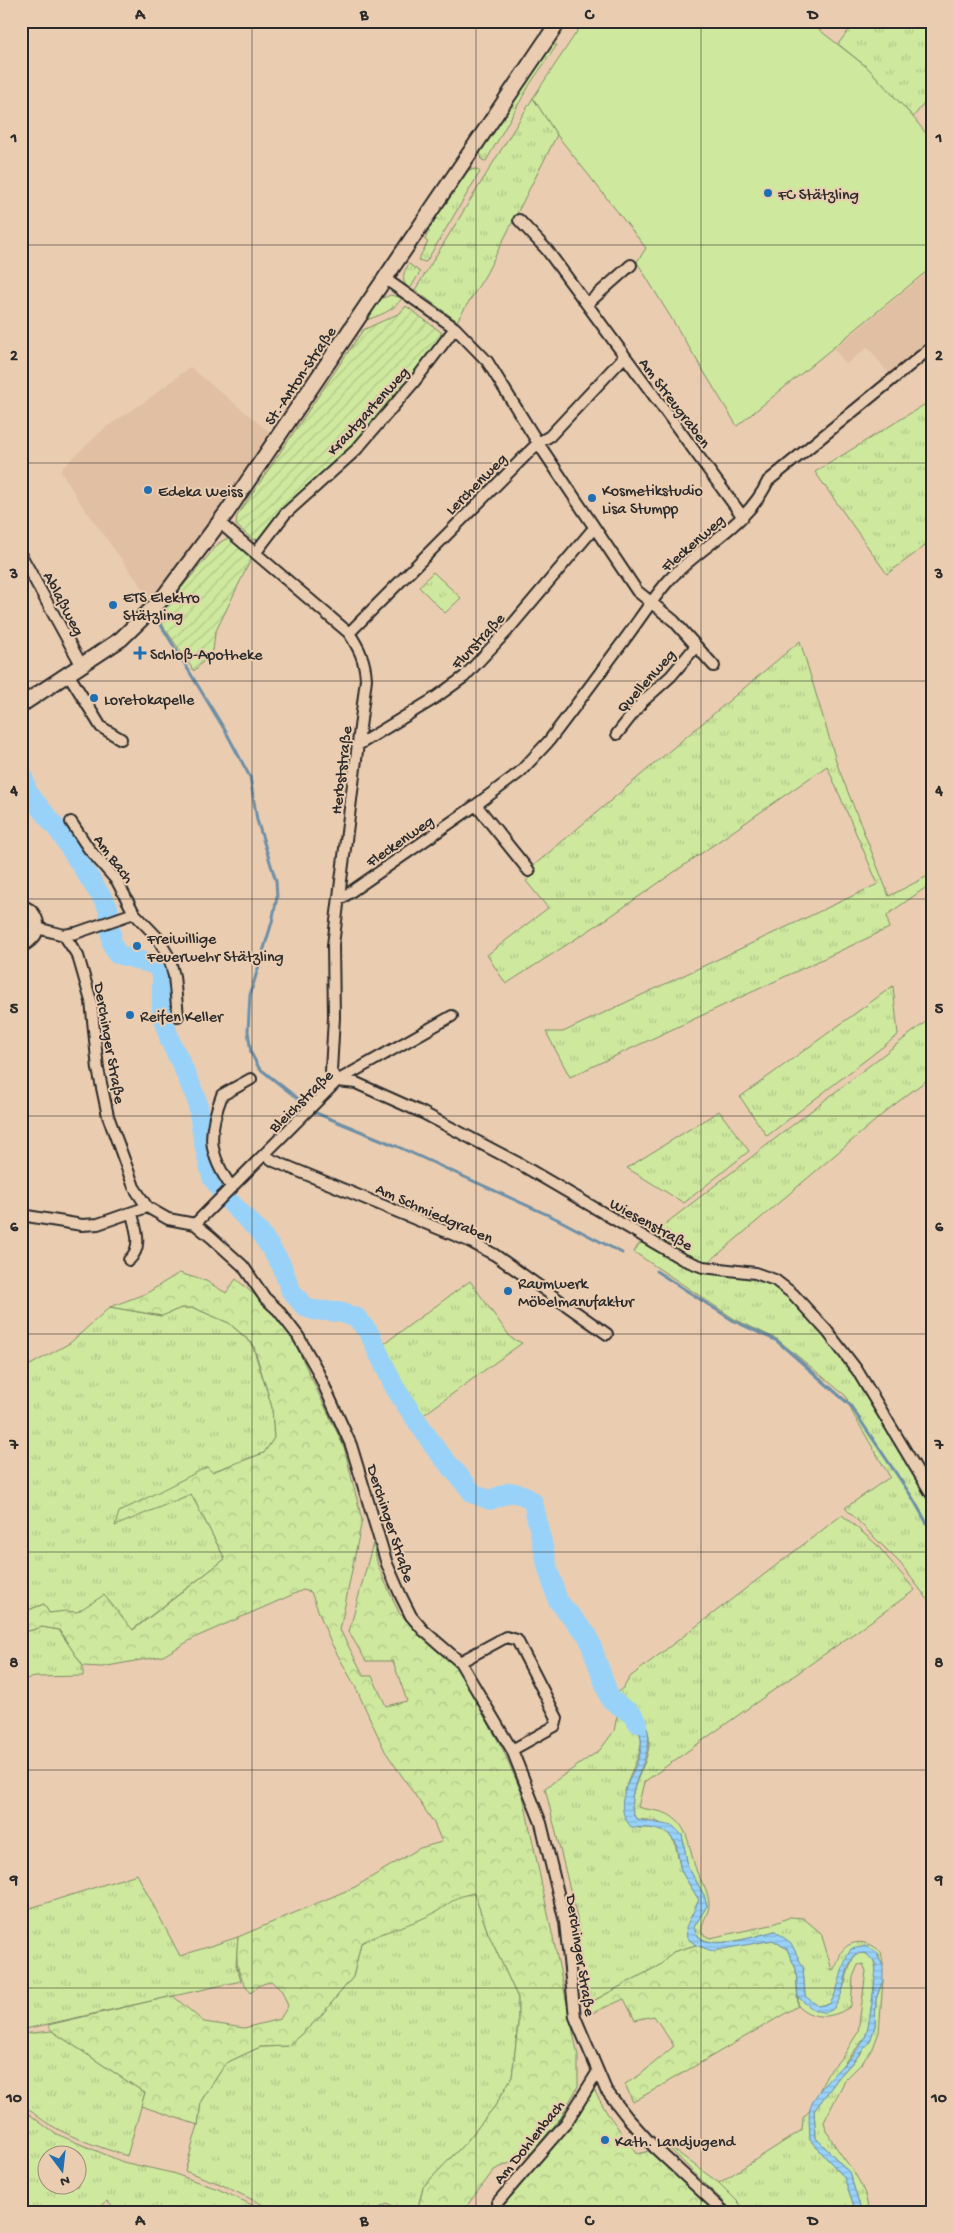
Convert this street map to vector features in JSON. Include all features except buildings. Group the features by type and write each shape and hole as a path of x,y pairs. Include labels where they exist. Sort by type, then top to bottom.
{"street":[{"name":"St.-Anton-Straße","path":"21,706 69,676 120,639 162,599 220,523 559,21"},
{"name":"Am Streugraben","path":"519,220 547,250 743,517"},
{"path":"587,304 631,265"},
{"name":"Quellenweg","path":"384,278 455,328 487,361 538,443 637,592 674,622 714,666"},
{"name":"Krautgartenweg","path":"256,552 285,514 356,450 414,382 455,328"},
{"name":"Fleckenweg","path":"339,900 476,805 520,772 548,742 652,603 683,566 721,538 743,517 761,497 768,482 932,347"},
{"name":"Lerchenweg","path":"349,633 538,443 550,436 624,357"},
{"name":"Herbststraße","path":"220,523 349,633 363,656 366,679 333,945 334,1017 331,1071 337,1081"},
{"name":"Flurstraße","path":"358,745 432,700 464,677 507,631 594,528"},
{"name":"Ablaßweg","path":"21,555 82,666"},
{"name":"Quellenweg","path":"617,734 643,701 671,676 696,646"},
{"path":"69,676 101,727 121,739"},
{"path":"476,805 529,871"},
{"name":"Am Bach","path":"71,822 89,849 117,880 134,913 157,937 169,957 174,976 178,1016"},
{"path":"21,908 27,909 31,914 35,920 36,928 34,935 21,945"},
{"path":"36,928 64,935 76,934 134,913"},
{"name":"Derchinger Straße","path":"64,935 78,956 91,1001 98,1069 108,1116 134,1187 147,1207 168,1219 196,1224 243,1266 265,1298 278,1310 298,1336 316,1368 351,1445 387,1564 411,1616 423,1630 460,1662 512,1750 541,1823 565,1922 575,2018 597,2072 606,2090 654,2147 724,2212"},
{"name":"Bleichstraße","path":"196,1224 337,1081 452,1016"},
{"path":"231,1189 216,1162 211,1140 212,1128 222,1095 251,1079"},
{"name":"Wiesenstraße","path":"337,1081 356,1083 423,1113 518,1163 682,1259 703,1266 755,1273 775,1280 793,1294 816,1319 857,1370 932,1495"},
{"name":"Am Schmiedgraben","path":"265,1155 274,1161 469,1240 494,1255 607,1334"},
{"path":"21,1216 82,1225 98,1224 132,1214 147,1207"},
{"path":"129,1260 135,1254 138,1246 132,1214"},
{"path":"460,1662 506,1637 517,1640 557,1718 556,1726 512,1750"},
{"name":"Am Dohlenbach","path":"497,2203 566,2123 597,2072"}],"shaded area":[{"path":"926,274 932,281 932,344 891,377 868,347 846,364 834,349"},
{"path":"190,367 272,434 213,521 151,600 79,501 60,470 106,427 143,403"}],"green space":[{"name":"FC Stätzling","path":"584,21 808,21 868,68 913,117 932,141 932,267 737,426 637,262 646,248 557,135 533,98"},
{"path":"856,21 932,21 932,94 913,117 868,68 838,44"},
{"path":"551,45 557,45 530,84 486,161 482,160 480,152"},
{"path":"533,98 557,135 486,274 457,321 415,290"},
{"path":"476,169 480,172 426,262 418,260 428,242 425,240 432,221 467,170"},
{"path":"409,264 420,272 410,289 403,277"},
{"path":"391,295 402,298 390,310 364,321 380,299"},
{"path":"406,306 441,332 441,338 436,346 344,456 280,511 261,538 253,540 236,525 237,516 363,330 400,313"},
{"path":"932,400 932,541 887,574 815,472"},
{"path":"226,539 233,539 252,557 215,633 213,651 194,671 157,617 219,543"},
{"path":"433,572 461,598 445,613 419,587"},
{"path":"800,641 838,767 889,896 932,874 932,883 887,915 889,928 570,1077 546,1032 563,1032 878,884 827,766 608,918 506,984 487,955 548,908 526,881 537,871 533,866"},
{"path":"893,986 898,1035 767,1136 740,1097"},
{"path":"932,1017 932,1076 890,1108 709,1262 687,1256 655,1239 653,1236 660,1228"},
{"path":"719,1111 749,1151 684,1203 627,1168"},
{"path":"643,1243 672,1259 768,1281 800,1307 833,1345 852,1370 932,1500 932,1605 900,1563 845,1508 890,1477 852,1412 846,1396 777,1339 736,1320 634,1252 639,1244"},
{"path":"179,1273 206,1281 226,1293 236,1279 258,1298 289,1331 344,1447 362,1520 340,1630 364,1676 372,1676 386,1706 407,1701 393,1661 366,1661 349,1632 373,1543 378,1566 399,1613 458,1667 503,1750 523,1796 578,2056 578,2086 560,2119 530,2154 494,2170 462,2212 417,2212 423,2187 468,2140 495,2106 512,2077 518,2025 518,1998 488,1933 474,1893 457,1898 427,1917 361,1943 353,1977 319,2018 288,2046 260,2047 226,2063 201,2101 198,2125 141,2106 145,2093 52,2031 48,2025 173,1996 204,2022 244,2028 280,2019 288,2006 282,1991 271,1981 258,1986 251,1993 242,1979 237,1960 238,1937 355,1887 420,1848 442,1842 434,1823 385,1751 355,1686 330,1641 311,1592 303,1590 196,1637 163,1656 102,1667 83,1666 59,1630 42,1627 21,1633 21,1613 44,1604 49,1613 77,1612 104,1595 133,1630 225,1559 191,1494 115,1526 119,1512 207,1467 212,1472 264,1453 274,1438 272,1407 253,1344 229,1323 194,1308 181,1308 162,1316 110,1307 147,1293"},
{"path":"470,1281 511,1338 522,1343 422,1416 381,1346"},
{"path":"110,1307 161,1316 181,1308 194,1308 229,1323 252,1344 272,1407 274,1438 264,1453 211,1472 115,1525 191,1494 225,1559 132,1630 81,1614 49,1613 44,1604 21,1613 21,1370 70,1343"},
{"path":"842,1515 876,1544 915,1590 644,1782 638,1807 665,1813 680,1824 684,1831 694,1864 709,1900 709,1909 702,1925 702,1934 710,1938 771,1925 790,1917 803,1918 821,1933 832,1970 837,1964 841,1953 851,1944 860,1942 869,1944 880,1952 883,1966 876,1952 851,1949 839,1988 830,2004 818,2006 805,1997 803,1967 775,1931 729,1942 706,1941 698,1936 694,1927 707,1906 704,1895 688,1867 682,1835 656,1821 636,1819 632,1808 632,1796 649,1749 649,1737 642,1720 614,1695 624,1687 630,1677"},
{"path":"42,1627 59,1630 83,1666 83,1676 36,1677 21,1680 21,1633"},
{"path":"619,1706 635,1724 641,1738 639,1753 629,1778 623,1801 638,1828 650,1828 667,1832 675,1843 681,1871 699,1900 691,1918 687,1938 696,1945 673,1952 660,1965 584,2006 577,1918 545,1788 600,1750 614,1731"},
{"path":"137,1874 180,1956 238,1937 236,1965 241,1981 21,2030 21,1911"},
{"path":"474,1893 488,1933 518,1998 518,2025 512,2077 495,2106 468,2140 423,2187 417,2212 401,2212 387,2204 372,2212 278,2212 220,2184 185,2171 198,2125 201,2101 226,2063 260,2047 288,2046 319,2018 353,1977 361,1943 375,1935 435,1912 459,1896"},
{"path":"773,1940 787,1949 796,1969 798,2006 633,2102 625,2084 640,2075 674,2046 654,2016 635,2020 624,1999 590,2014 584,2006 660,1965 673,1952 696,1945 713,1950"},
{"path":"860,1953 870,1956 875,1965 876,1973 869,2024 865,2038 817,2096 827,2074 844,2055 858,2032 866,1971 863,1964 858,1965 853,1977 851,2006 845,2010 831,2015 818,2016 804,2011 798,2006 798,1997 817,2011 834,2008 841,1995 855,1954"},
{"path":"883,1980 879,2032 873,2048 862,2063 845,2080 824,2122 834,2144 862,2186 868,2212 862,2212 849,2172 816,2138 814,2111 839,2077 861,2053 875,2026 876,1999"},
{"path":"52,2031 145,2093 127,2156 84,2141 56,2128 43,2121 21,2101 21,2034"},
{"path":"594,2090 607,2113 637,2154 653,2150 717,2212 610,2212 608,2209 602,2212 498,2212 570,2128"},
{"path":"21,2108 54,2133 85,2146 38,2146 38,2196 88,2196 88,2147 123,2162 172,2173 218,2189 267,2212 117,2212 107,2201 95,2212 21,2212"},
{"path":"810,2110 810,2140 844,2177 856,2212 748,2212 719,2183 802,2130 803,2118"},
{"path":"662,2141 719,2183 748,2212 734,2212"}],"water":[{"path":"620,1702 639,1714 647,1728 648,1743 634,1790 632,1805 636,1819 673,1826 682,1835 688,1867 704,1895 707,1906 694,1927 698,1936 706,1941 717,1943 742,1940 775,1931 791,1943 803,1967 805,1996 818,2006 830,2004 851,1949 867,1946 876,1952 883,1966 883,1980 876,1999 875,2026 870,2042 839,2077 814,2111 816,2138 849,2172 862,2212 856,2212 844,2177 810,2140 809,2116 814,2099 820,2090 864,2040 874,1991 876,1964 866,1953 855,1954 848,1968 842,1992 836,2006 825,2012 813,2009 798,1997 796,1969 787,1949 773,1940 712,1951 696,1945 687,1938 686,1927 699,1900 681,1871 676,1843 667,1832 650,1828 631,1827 624,1815 622,1804 639,1757 641,1745 639,1730 631,1718 619,1706"}],"waterway":[{"path":"161,625 226,732 250,777 257,820 276,881 277,897 272,922 250,995 248,1031 251,1053 259,1068 316,1113 394,1145 557,1219 622,1253"},
{"path":"21,771 28,793 59,831 108,907 112,944 117,954 156,965 162,975 162,1012 170,1041 197,1100 204,1144 212,1177 228,1200 260,1232 281,1264 291,1291 305,1307 313,1310 339,1312 357,1318 369,1333 395,1388 435,1448 474,1494 490,1500 510,1492 523,1495 533,1502 548,1569 558,1601 588,1636 610,1699 633,1715 638,1723"},
{"path":"656,1271 734,1321 777,1341 850,1405 912,1497 932,1532"}],"place":[{"name":"FC Stätzling","path":"768,193"},
{"name":"Edeka Weiss","path":"148,490"},
{"name":"Kosmetikstudio Lisa Stumpp","path":"592,498"},
{"name":"ETS Elektro Stätzling","path":"113,605"},
{"name":"Schloß-Apotheke","path":"140,653"},
{"name":"Loretokapelle","path":"94,698"},
{"name":"Freiwillige Feuerwehr Stätzling","path":"137,946"},
{"name":"Reifen Keller","path":"130,1015"},
{"name":"Raumwerk Möbelmanufaktur","path":"508,1291"},
{"name":"Kath. Landjugend","path":"605,2140"}]}
